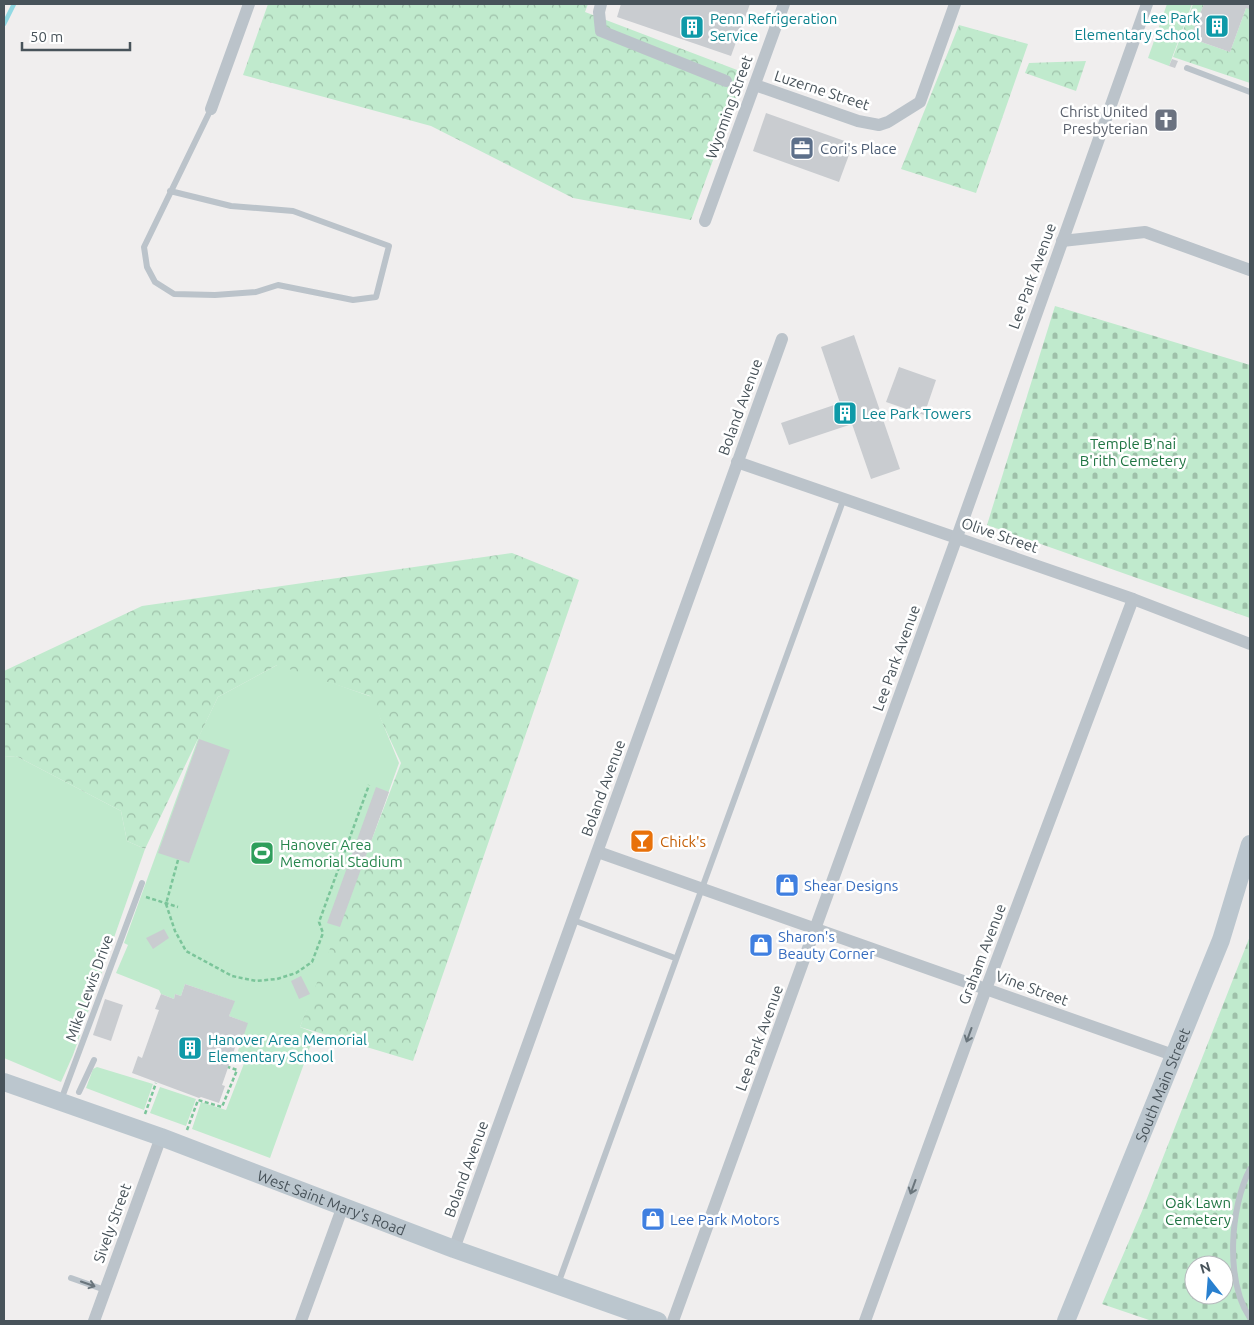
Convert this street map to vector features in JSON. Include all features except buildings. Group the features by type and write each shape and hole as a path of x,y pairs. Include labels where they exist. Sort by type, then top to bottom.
{"street":[{"path":"211,109 249,4"},
{"path":"601,4 599,12 601,31 726,81"},
{"name":"Wyoming Street","path":"705,221 784,4"},
{"name":"Luzerne Street","path":"754,85 858,121 879,125 888,122 920,102 955,4"},
{"name":"Lee Park Avenue","path":"673,1321 957,537 1147,4"},
{"path":"1062,241 1145,232 1250,270"},
{"name":"Boland Avenue","path":"454,1248 782,339"},
{"name":"Olive Street","path":"737,462 1133,599 1250,644"},
{"name":"Graham Avenue","path":"864,1321 986,989 1130,612 1133,599"},
{"name":"South Main Street","path":"1071,1320 1173,1055 1221,940 1250,844"},
{"name":"Vine Street","path":"598,852 701,886 1173,1055"},
{"name":"West Saint Mary's Road","path":"4,1082 161,1137 454,1248 658,1321"},
{"name":"Sively Street","path":"94,1321 161,1137"},
{"path":"302,1321 343,1206"}],"lane":[{"path":"1188,68 1250,92"},
{"path":"170,191 231,206 293,212 389,246 376,297 353,300 278,285 256,292 215,295 174,294 155,282 147,267 144,248 170,191 211,109"},
{"path":"557,1285 844,498"},
{"name":"Mike Lewis Drive","path":"61,1101 142,883"},
{"path":"573,920 675,958"},
{"path":"104,982 112,985"},
{"path":"79,1092 94,1060"},
{"path":"1250,1170 1240,1199 1233,1240 1238,1292 1250,1318"},
{"path":"71,1278 105,1290"}],"path":[{"path":"178,860 166,904 175,931 186,951 232,976 256,980 277,979 296,973 312,962 323,933 320,922 369,785"},
{"path":"138,895 178,908"},
{"path":"188,1130 199,1099 222,1107 237,1070 228,1067"},
{"path":"145,1114 156,1083"}],"green space":[{"path":"268,4 588,4 585,12 745,73 691,220 573,198 431,126 243,75"},
{"path":"1167,4 1192,4 1169,66 1148,58"},
{"path":"1193,4 1204,4 1190,38 1230,52 1246,8 1249,8 1250,5 1250,83 1173,57"},
{"path":"959,25 1028,44 976,193 901,169"},
{"path":"1086,61 1076,91 1025,73 1029,63"},
{"name":"Temple B'nai B'rith Cemetery","path":"1055,306 1250,365 1250,618 987,525"},
{"path":"512,553 579,580 413,1061 300,1027 401,763 370,696 277,665 218,697 145,849 127,841 121,811 16,756 4,757 4,671 142,606"},
{"name":"Hanover Area Memorial Stadium","path":"279,664 372,697 399,763 310,1011 307,1010 300,1027 315,1033 270,1158 192,1129 201,1102 226,1110 245,1061 236,1057 247,1023 229,1016 234,1001 185,984 181,996 175,994 174,999 161,994 159,990 116,973 128,945 124,943 199,736 218,697"},
{"path":"16,756 121,811 127,841 145,849 73,1055 61,1082 4,1058 4,757"},
{"name":"Oak Lawn Cemetery","path":"1250,936 1250,1321 1152,1321 1102,1304 1142,1211"},
{"path":"97,1067 153,1084 144,1110 86,1088 93,1069"},
{"path":"160,1087 196,1099 186,1126 150,1113"}],"waterway":[{"path":"4,24 14,4"}],"place":[{"name":"Lee Park Elementary School","path":"1217,26"},
{"name":"Penn Refrigeration Service","path":"692,27"},
{"name":"Christ United Presbyterian","path":"1166,120"},
{"name":"Cori's Place","path":"802,148"},
{"name":"Lee Park Towers","path":"845,413"},
{"name":"Chick's","path":"642,841"},
{"name":"Hanover Area Memorial Stadium","path":"262,853"},
{"name":"Shear Designs","path":"787,885"},
{"name":"Sharon's Beauty Corner","path":"761,945"},
{"name":"Hanover Area Memorial Elementary School","path":"190,1048"},
{"name":"Lee Park Motors","path":"653,1219"}]}
